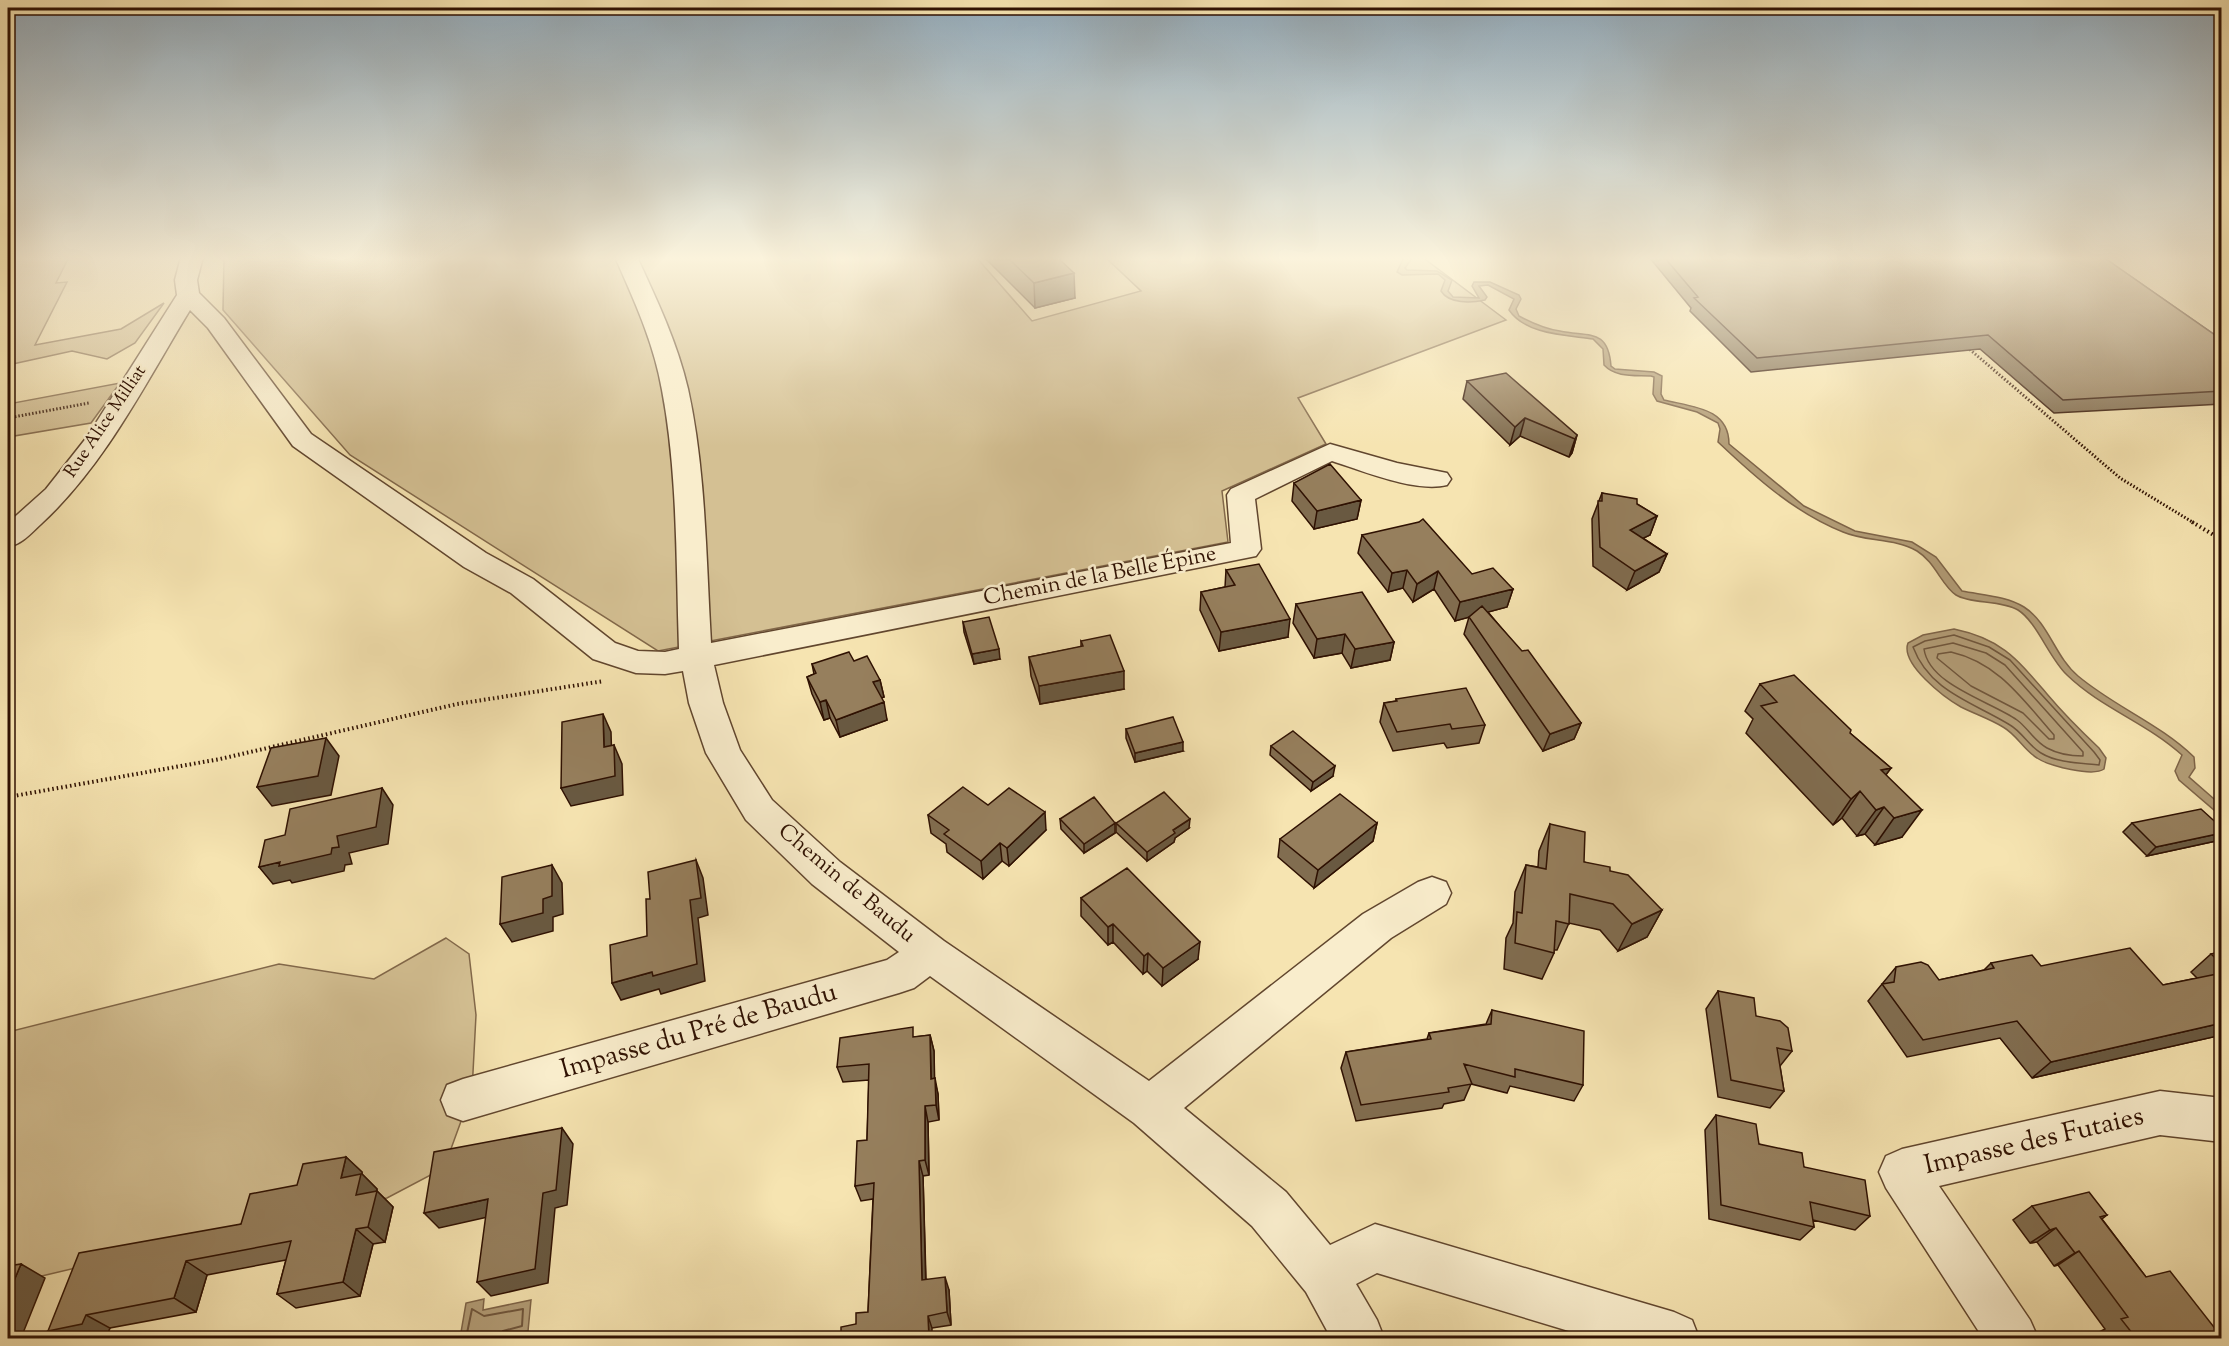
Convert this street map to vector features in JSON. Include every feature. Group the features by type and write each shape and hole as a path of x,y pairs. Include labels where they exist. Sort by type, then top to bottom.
{"street":[{"name":"Rue Alice Milliat","path":"8,538 56,495 98,440 173,320"},
{"path":"213,320 302,440 475,560 522,586 604,651 636,662 652,663 665,663 696,656"},
{"name":"Chemin de Baudu","path":"654,320 675,389 686,470 696,656 706,703 724,753 759,810 826,873 930,952 1150,1108 1269,1209 1323,1275 1359,1338"},
{"name":"Chemin de la Belle Épine","path":"696,656 1246,549 1241,495 1330,452 1393,471 1437,479"},
{"path":"1150,1108 1377,926 1432,893"},
{"name":"Impasse du Pré de Baudu","path":"463,1100 899,975 930,952"},
{"name":"Impasse des Futaies","path":"2012,1338 1902,1172 2160,1113 2222,1120"},
{"path":"1323,1275 1375,1248 1674,1338"}],"path":[{"path":"1959,340 2120,478 2222,540"},
{"path":"8,418 125,396"},
{"path":"8,797 220,759 458,704 588,685 624,676 652,663"}],"shaded area":[{"path":"8,320 48,320 35,345 121,329 136,320 152,320 135,343 107,359 72,351 8,365"},
{"path":"232,320 1506,320 1298,398 1326,444 1222,491 1228,542 658,651 350,455"},
{"path":"120,383 91,423 8,437 8,404"},
{"path":"446,938 469,954 476,1015 472,1091 444,1168 387,1198 303,1214 8,1284 8,1032 279,964 374,979"}],"water":[{"path":"1519,320 1526,320 1549,329 1595,336 1606,345 1611,366 1615,369 1654,372 1662,376 1661,394 1664,400 1707,411 1716,416 1723,423 1729,444 1804,506 1855,531 1912,542 1936,557 1962,591 2002,598 2024,607 2040,622 2063,659 2078,676 2167,735 2194,757 2195,768 2189,777 2221,805 2221,816 2179,780 2175,771 2182,755 2154,734 2080,687 2061,668 2031,623 2018,610 1962,598 1951,591 1934,567 1917,551 1899,544 1852,535 1808,515 1761,481 1718,442 1720,429 1718,423 1697,412 1657,401 1653,394 1654,377 1626,375 1609,369 1604,365 1603,349 1593,339 1559,335 1526,325"},
{"path":"1954,629 1985,638 2007,652 2027,670 2066,715 2099,748 2106,758 2104,769 2091,772 2081,771 2043,761 2032,755 2008,730 1961,707 1925,679 1911,661 1907,651 1908,643 1923,635"},
{"path":"484,1299 483,1310 531,1300 528,1331 493,1338 460,1338 466,1303"}],"building":[{"path":"1717,320 2193,320 2222,340 2222,391 2063,400 1988,335 1757,358"},
{"path":"1506,373 1577,435 1575,439 1525,418 1515,427 1467,381"},
{"path":"1330,464 1361,500 1317,511 1294,483"},
{"path":"1602,493 1637,499 1637,504 1657,516 1630,530 1667,554 1635,571 1600,547 1598,501 1602,501"},
{"path":"1423,519 1472,574 1493,568 1513,589 1460,602 1438,571 1417,584 1407,570 1392,573 1362,535 1419,522"},
{"path":"1259,564 1290,619 1221,632 1201,592 1235,585 1226,570"},
{"path":"1362,592 1394,642 1355,649 1345,634 1317,639 1296,604"},
{"path":"1482,606 1522,651 1528,650 1581,723 1550,734 1469,617"},
{"path":"989,617 999,649 972,654 963,622"},
{"path":"1110,635 1124,671 1039,686 1029,657 1083,646 1081,641"},
{"path":"849,652 854,661 867,656 880,680 873,682 884,702 836,720 826,700 820,702 807,677 816,673 812,664"},
{"path":"1794,675 1851,730 1850,733 1891,768 1881,770 1922,810 1894,818 1884,807 1876,810 1860,791 1851,799 1761,706 1777,702 1760,684"},
{"path":"1466,688 1485,725 1452,729 1450,724 1397,732 1384,703 1397,701 1396,699"},
{"path":"603,714 604,747 614,745 615,776 561,788 562,722"},
{"path":"1173,717 1183,742 1135,753 1126,729"},
{"path":"1293,731 1335,766 1313,782 1271,746"},
{"path":"326,738 318,776 257,787 271,748"},
{"path":"963,787 988,805 1009,788 1045,812 1007,848 1000,843 981,861 944,834 949,830 928,815"},
{"path":"382,788 376,827 337,836 339,847 332,848 331,854 279,866 280,862 259,867 265,840 285,835 290,809"},
{"path":"1164,792 1190,819 1173,830 1175,833 1147,852 1116,823"},
{"path":"1340,794 1377,823 1318,870 1280,839"},
{"path":"1094,797 1115,823 1084,844 1060,819"},
{"path":"2201,809 2222,828 2222,833 2156,847 2132,823"},
{"path":"1550,824 1585,832 1584,862 1610,867 1610,871 1628,875 1662,910 1632,924 1613,904 1570,894 1569,924 1556,921 1554,953 1515,943 1517,912 1522,913 1526,865 1546,869"},
{"path":"696,860 701,898 690,900 697,964 653,976 652,972 612,983 610,945 647,936 646,899 650,899 648,872"},
{"path":"552,865 552,896 543,899 543,913 500,924 502,877"},
{"path":"1127,868 1200,942 1163,968 1148,953 1144,956 1113,924 1108,927 1081,898"},
{"path":"2130,948 2163,985 2222,973 2222,1023 2051,1062 2017,1021 1923,1040 1882,984 1894,982 1896,967 1921,962 1928,965 1939,980 1994,968 1991,963 2032,955 2041,966"},
{"path":"2222,952 2222,964 2211,954"},
{"path":"1718,991 1754,998 1756,1016 1780,1021 1788,1028 1792,1051 1777,1048 1784,1091 1731,1080"},
{"path":"1492,1010 1584,1031 1583,1085 1515,1069 1515,1077 1464,1064 1472,1084 1448,1088 1449,1092 1361,1105 1346,1052 1431,1039 1429,1033 1491,1024"},
{"path":"913,1027 913,1037 930,1035 931,1079 935,1078 936,1105 925,1106 925,1160 919,1161 922,1280 945,1277 947,1312 928,1316 929,1338 841,1338 841,1327 856,1324 856,1313 868,1312 874,1183 855,1186 857,1141 867,1140 869,1064 837,1067 840,1038"},
{"path":"1716,1115 1756,1124 1759,1144 1802,1153 1804,1167 1865,1180 1870,1216 1810,1202 1814,1227 1721,1205"},
{"path":"562,1128 556,1190 543,1193 535,1269 477,1282 488,1199 424,1213 434,1152"},
{"path":"346,1157 341,1178 361,1174 356,1195 377,1191 368,1227 356,1229 343,1282 277,1294 291,1241 186,1261 174,1298 86,1315 82,1324 48,1331 79,1253 241,1224 250,1194 297,1185 303,1164"},
{"path":"2089,1192 2107,1215 2100,1217 2146,1277 2170,1271 2217,1331 2188,1338 2136,1338 2121,1319 2128,1317 2079,1251 2075,1253 2056,1228 2050,1230 2032,1206"},
{"path":"21,1264 8,1295 8,1266"}]}
